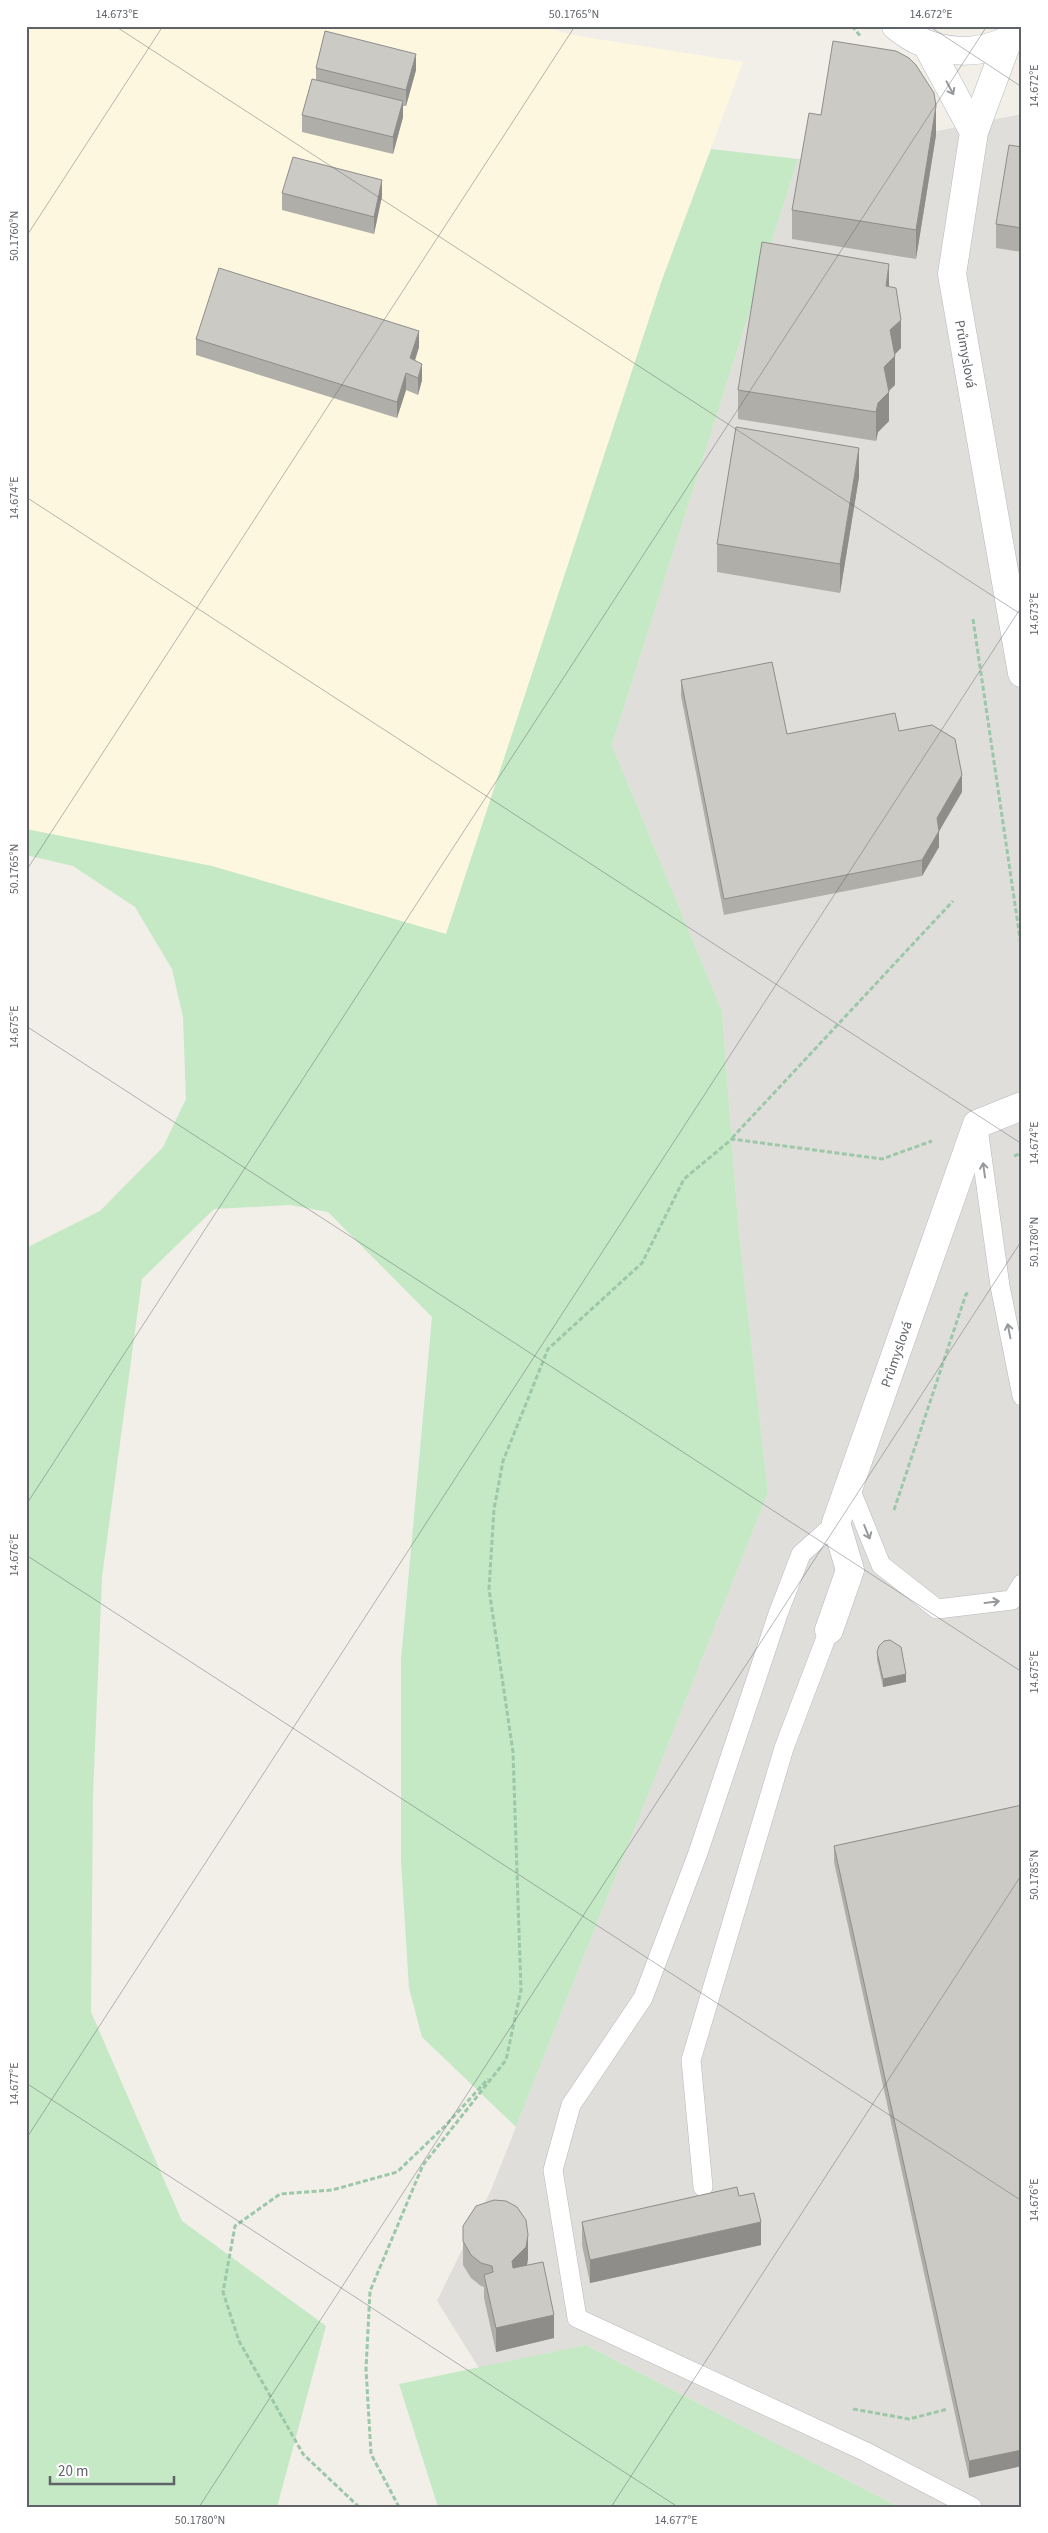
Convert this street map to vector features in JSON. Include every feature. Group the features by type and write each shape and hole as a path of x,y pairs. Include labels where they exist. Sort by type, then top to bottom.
{"street":[{"path":"896,26 927,45 964,52 982,49 1015,35"},
{"name":"Průmyslová","path":"1015,35 974,132 952,274 1022,673"},
{"path":"927,45 974,132"},
{"path":"978,1124 1022,1106"},
{"name":"Průmyslová","path":"836,1523 978,1124"},
{"path":"829,1630 850,1570 836,1523"}],"lane":[{"path":"978,1124 1000,1286 1022,1396"},
{"path":"849,1486 881,1565 936,1609 1012,1600 1022,1584"},
{"path":"836,1523 801,1554 778,1614 698,1853 643,1998 571,2105 553,2170 577,2318 864,2451 972,2507"},
{"path":"703,2187 692,2060 784,1748 829,1630"}],"path":[{"path":"399,2507 371,2454 366,2369 370,2291 423,2165 506,2060 521,1990 513,1752 489,1589 494,1509 503,1461 548,1349 642,1263 684,1179 732,1138 953,901"},
{"path":"732,1138 882,1159 978,1124"},
{"path":"893,1516 896,1499 966,1294 973,1292"},
{"path":"359,2507 303,2454 238,2341 223,2292 235,2226 280,2194 332,2190 397,2172 444,2126 506,2060"}],"shaded area":[{"path":"26,26 542,26 572,35 743,62 662,280 446,934 212,866 26,829"},
{"path":"1022,114 1022,2507 899,2507 586,2345 479,2368 437,2301 491,2190 768,1493 738,1223 722,1011 612,745 798,159"}],"green space":[{"path":"711,149 798,159 612,745 722,1011 738,1223 768,1493 516,2127 422,2037 409,1988 401,1861 401,1660 432,1317 328,1212 290,1205 214,1209 142,1279 102,1577 93,1795 91,2012 182,2221 326,2326 277,2507 26,2507 26,1248 100,1211 163,1147 186,1099 183,1017 172,969 135,907 73,866 26,855 26,829 212,866 446,934 662,280"},
{"path":"586,2345 899,2507 438,2507 399,2384"}],"building":[{"path":"325,31 416,54 406,90 316,68"},
{"path":"833,41 896,51 909,58 916,65 934,93 936,106 916,230 792,210 809,113 821,115"},
{"path":"312,79 403,101 393,137 302,115"},
{"path":"1009,145 1022,147 1022,228 996,224"},
{"path":"293,157 382,180 374,217 282,193"},
{"path":"762,242 889,264 886,286 896,288 901,320 890,330 895,356 884,367 889,392 878,403 876,412 738,390"},
{"path":"219,268 419,331 410,358 422,364 418,378 406,373 397,402 196,339"},
{"path":"736,427 859,448 840,564 717,544"},
{"path":"772,662 787,734 895,713 899,731 932,725 955,739 962,775 937,818 939,831 922,860 724,899 681,680"},
{"path":"890,1640 901,1647 906,1674 883,1679 877,1652 879,1646 884,1641"},
{"path":"1022,1805 1022,2450 969,2461 834,1846"},
{"path":"737,2187 739,2196 754,2193 761,2222 590,2260 582,2222"},
{"path":"494,2200 506,2201 517,2207 526,2220 528,2235 526,2247 512,2261 513,2268 543,2262 554,2315 496,2328 484,2275 493,2272 492,2266 481,2263 471,2255 463,2241 463,2226 476,2206"}]}
